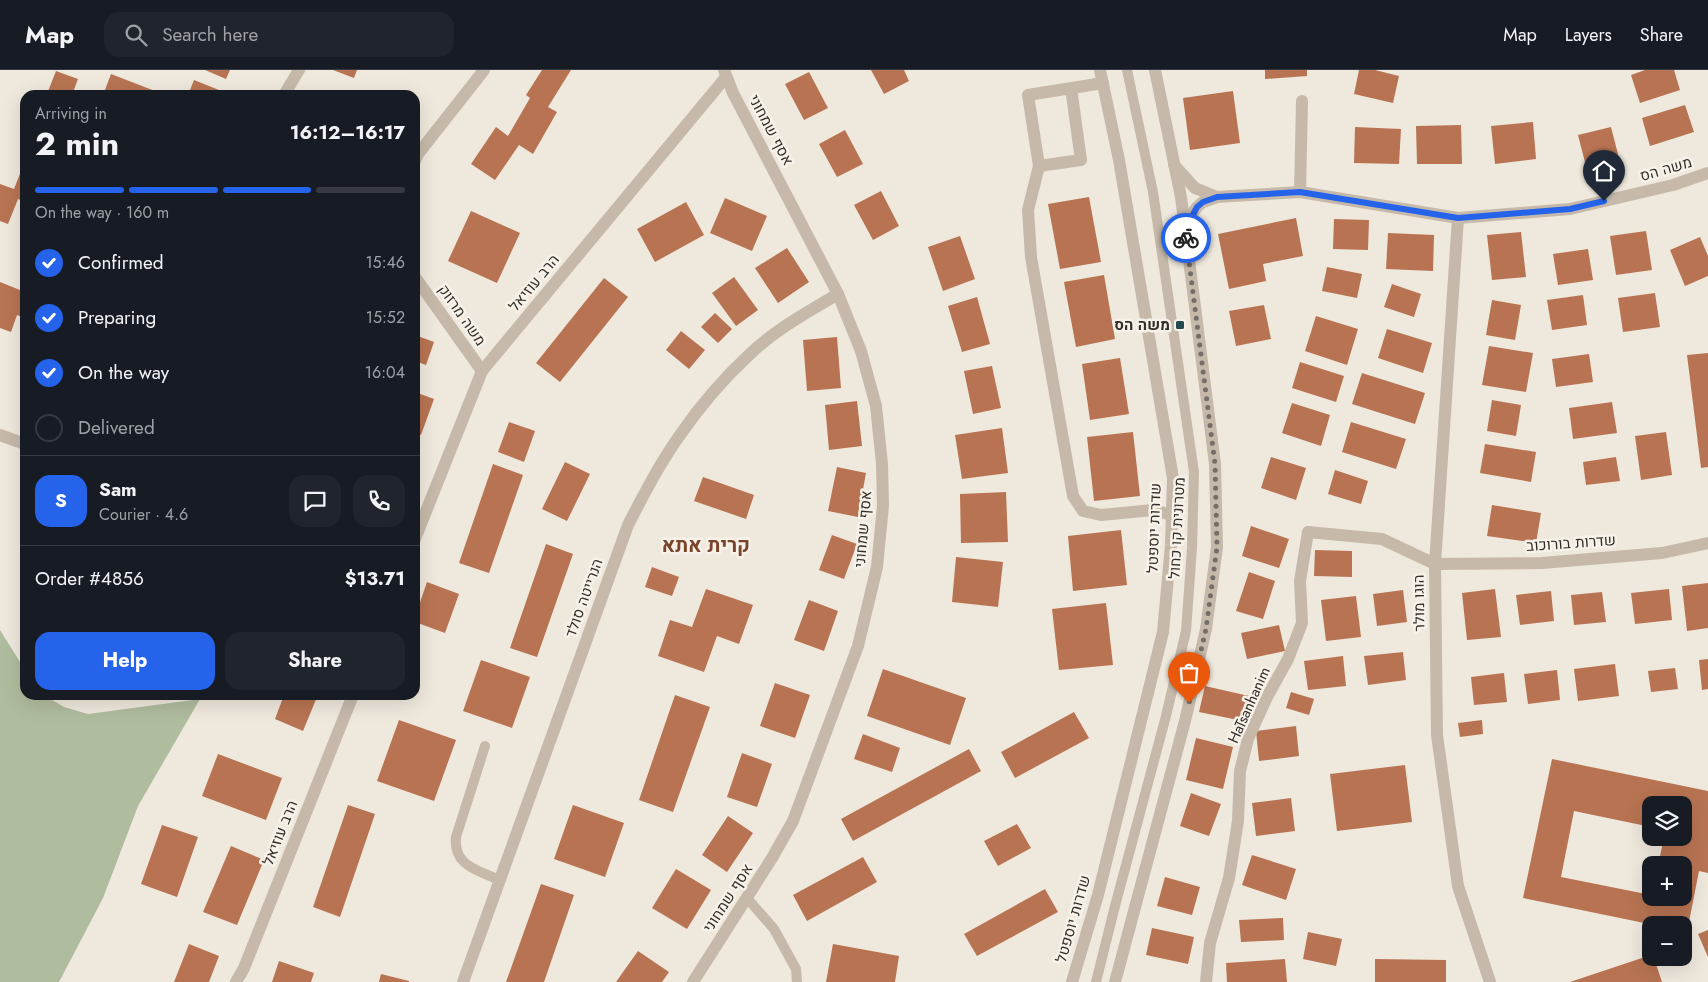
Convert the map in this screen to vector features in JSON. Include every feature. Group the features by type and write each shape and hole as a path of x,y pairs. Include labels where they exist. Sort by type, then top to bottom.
{"street":[{"path":"287,90 299,70"},
{"path":"420,151 484,70"},
{"name":"שדרות יוספטל","path":"1072,982 1098,895 1163,632 1172,516 1172,478 1119,160 1100,70"},
{"path":"1115,982 1185,721 1206,629 1217,547 1215,464 1186,236 1155,70"},
{"name":"אסף שמחוני","path":"693,982 772,858 793,821 858,646 877,567 882,528 883,485 876,406 861,351 838,294 733,93 725,73"},
{"name":"הרב עוזיאל","path":"420,526 482,371 725,73"},
{"path":"1103,83 1028,95 1039,166 1028,210 1031,257 1074,496 1083,511 1101,515 1153,510 1172,516"},
{"path":"1039,166 1081,160 1071,88"},
{"path":"1300,192 1302,101"},
{"name":"משה הס","path":"1174,165 1195,188 1217,197"},
{"name":"משה הס","path":"1186,236 1188,224 1197,207 1203,202 1217,197 1300,192 1458,218 1570,209 1673,185 1708,173"},
{"name":"הוגו מולר","path":"1458,218 1434,564 1437,735 1458,886 1490,982"},
{"name":"משה מרזוק","path":"420,284 482,371"},
{"name":"הנרייטה סולד","path":"463,982 628,525 654,476 680,435 714,392 750,353 790,322 838,294"},
{"path":"0,434 20,442"},
{"name":"HaTsanhanim","path":"1206,982 1210,942 1229,878 1238,821 1240,771 1248,738 1267,697 1288,659 1302,623 1300,581 1308,532 1382,539 1434,564"},
{"name":"שדרות בורוכוב","path":"1434,564 1542,563 1662,553 1708,543"},
{"name":"הרב עוזיאל","path":"236,982 244,968 351,700"}],"lane":[{"name":"מטרונית קו כחול","path":"1096,982 1166,716 1186,631 1192,548 1194,472 1153,192 1127,70"},
{"path":"485,746 456,837 455,846 461,859 467,865 499,880"},
{"path":"747,898 774,929 796,969 797,982"}],"green space":[{"path":"0,630 20,662 20,700 52,700 64,707 88,714 199,700 138,806 103,898 59,982 0,982"}],"building":[{"path":"205,70 230,70 226,79"},
{"path":"333,70 357,70 354,78"},
{"path":"542,70 571,70 548,107 557,112 533,154 519,145 495,180 471,164 496,127 508,136 530,98 526,95"},
{"path":"871,70 904,70 909,81 884,94"},
{"path":"1265,70 1307,70 1307,76 1265,79"},
{"path":"1359,70 1375,70 1399,76 1393,103 1354,94"},
{"path":"1645,70 1674,70 1680,90 1640,103 1631,75"},
{"path":"56,71 78,79 74,90 49,90"},
{"path":"809,72 828,108 804,120 785,84"},
{"path":"111,74 152,90 105,90"},
{"path":"194,80 219,90 190,90"},
{"path":"1233,91 1240,143 1190,150 1183,98"},
{"path":"1685,105 1694,132 1650,146 1642,118"},
{"path":"1533,122 1536,159 1495,164 1491,126"},
{"path":"1461,125 1462,164 1417,164 1416,126"},
{"path":"1355,127 1401,129 1399,164 1354,163"},
{"path":"1611,127 1620,162 1587,170 1578,135"},
{"path":"845,130 863,164 837,177 819,144"},
{"path":"20,174 20,200 18,199 8,224 0,221 0,184 14,189"},
{"path":"881,191 899,226 873,240 854,205"},
{"path":"1089,197 1101,262 1060,269 1048,204"},
{"path":"725,198 767,216 752,251 710,233"},
{"path":"686,202 704,235 655,262 637,229"},
{"path":"471,211 520,233 497,283 448,261"},
{"path":"1296,218 1303,256 1263,264 1266,281 1229,289 1218,234"},
{"path":"1334,219 1369,220 1368,250 1333,249"},
{"path":"1646,231 1652,270 1616,275 1610,236"},
{"path":"1521,232 1526,277 1492,280 1487,235"},
{"path":"1388,233 1434,235 1433,271 1386,269"},
{"path":"960,236 975,279 943,291 928,247"},
{"path":"1700,237 1708,256 1708,276 1685,286 1670,250"},
{"path":"787,248 809,282 778,303 755,268"},
{"path":"1588,249 1593,280 1558,285 1553,254"},
{"path":"1327,267 1362,274 1357,298 1322,291"},
{"path":"1104,275 1115,339 1076,347 1064,282"},
{"path":"734,277 758,310 736,326 712,293"},
{"path":"604,278 628,297 560,382 536,363"},
{"path":"0,282 20,290 20,316 17,315 11,332 0,328"},
{"path":"1392,284 1421,294 1414,317 1384,307"},
{"path":"1655,293 1660,327 1623,332 1618,298"},
{"path":"1583,295 1587,325 1552,330 1547,300"},
{"path":"977,297 990,344 962,352 948,306"},
{"path":"1492,300 1521,305 1515,340 1486,335"},
{"path":"1264,305 1271,339 1236,346 1229,311"},
{"path":"715,313 732,329 718,343 701,327"},
{"path":"1316,316 1358,329 1347,365 1305,351"},
{"path":"1387,329 1432,343 1423,373 1378,358"},
{"path":"681,331 705,350 689,369 666,350"},
{"path":"420,337 434,342 426,365 420,363"},
{"path":"837,337 841,388 807,391 803,340"},
{"path":"1489,346 1533,353 1526,392 1482,385"},
{"path":"1708,353 1708,467 1701,468 1687,355"},
{"path":"1589,354 1593,382 1556,387 1552,359"},
{"path":"1120,358 1129,414 1090,420 1082,364"},
{"path":"1300,362 1344,376 1336,402 1292,388"},
{"path":"992,366 1001,408 973,414 964,371"},
{"path":"1362,373 1425,393 1415,424 1352,404"},
{"path":"420,394 434,399 420,435"},
{"path":"1492,400 1521,405 1516,436 1487,431"},
{"path":"857,401 862,446 829,450 825,405"},
{"path":"1612,402 1617,433 1573,439 1569,408"},
{"path":"1292,403 1330,415 1321,446 1282,433"},
{"path":"509,422 535,431 524,462 498,452"},
{"path":"1351,422 1406,439 1396,469 1342,452"},
{"path":"1002,428 1008,473 962,479 955,435"},
{"path":"1133,432 1140,496 1094,501 1087,437"},
{"path":"1666,432 1672,475 1641,480 1635,436"},
{"path":"1485,444 1536,452 1531,482 1480,473"},
{"path":"1271,457 1306,468 1296,500 1261,488"},
{"path":"1616,457 1620,481 1586,485 1583,462"},
{"path":"565,462 590,474 567,521 542,509"},
{"path":"493,464 523,475 489,573 459,563"},
{"path":"837,467 866,473 858,517 828,511"},
{"path":"1335,470 1368,481 1361,504 1328,494"},
{"path":"703,477 754,495 746,519 694,501"},
{"path":"1006,492 1008,542 961,543 960,494"},
{"path":"1492,505 1541,513 1536,543 1487,536"},
{"path":"1251,526 1289,539 1279,568 1242,556"},
{"path":"1121,530 1127,585 1073,591 1068,536"},
{"path":"832,535 857,544 844,579 819,570"},
{"path":"546,544 573,554 537,657 510,648"},
{"path":"1315,550 1352,551 1352,577 1314,576"},
{"path":"956,557 1003,562 998,607 952,602"},
{"path":"652,567 679,577 672,596 645,587"},
{"path":"1249,572 1275,581 1263,619 1236,611"},
{"path":"427,582 459,594 445,633 420,624 420,602"},
{"path":"1708,583 1708,628 1687,631 1682,586"},
{"path":"706,589 753,605 739,644 717,636 704,672 658,656 670,620 692,627"},
{"path":"1495,589 1501,637 1467,640 1462,593"},
{"path":"1669,589 1672,620 1635,624 1631,593"},
{"path":"1403,590 1407,622 1377,626 1373,594"},
{"path":"1551,591 1554,621 1520,625 1516,595"},
{"path":"1602,592 1606,622 1574,625 1571,595"},
{"path":"1356,596 1361,637 1326,641 1321,600"},
{"path":"809,600 838,611 824,651 794,640"},
{"path":"1106,603 1113,665 1059,670 1052,609"},
{"path":"1279,625 1285,651 1247,659 1241,633"},
{"path":"1403,652 1406,680 1368,685 1364,656"},
{"path":"1343,656 1346,686 1308,690 1304,661"},
{"path":"1708,659 1708,689 1702,690 1699,660"},
{"path":"481,660 530,677 512,728 463,711"},
{"path":"1615,664 1619,696 1578,701 1574,669"},
{"path":"1675,668 1678,689 1651,692 1648,671"},
{"path":"883,669 966,698 950,745 867,716"},
{"path":"1557,670 1560,700 1528,704 1524,674"},
{"path":"1504,673 1507,702 1474,705 1471,677"},
{"path":"775,683 810,695 795,738 760,726"},
{"path":"1205,686 1249,696 1243,721 1199,712"},
{"path":"1291,692 1314,699 1309,715 1286,708"},
{"path":"675,695 710,707 673,812 639,800"},
{"path":"282,700 316,700 303,731 275,719"},
{"path":"1074,712 1089,738 1015,778 1001,752"},
{"path":"399,720 456,740 434,801 377,781"},
{"path":"1482,720 1483,734 1460,737 1458,723"},
{"path":"1296,726 1299,756 1259,761 1256,731"},
{"path":"863,734 900,748 892,772 854,759"},
{"path":"1196,738 1233,747 1223,789 1186,780"},
{"path":"969,749 981,771 853,841 841,819"},
{"path":"742,753 772,764 757,807 727,797"},
{"path":"218,754 282,778 266,820 202,796"},
{"path":"1552,759 1708,791 1708,873 1699,871 1690,916 1642,916 1642,923 1523,898","holes":["1642,796 1692,796 1692,846 1662,846 1660,856 1692,856 1692,906 1642,906 1642,893 1561,877 1574,811 1642,825"]},
{"path":"1405,765 1412,822 1337,831 1330,774"},
{"path":"1191,793 1221,804 1209,836 1180,826"},
{"path":"1291,798 1295,831 1256,836 1252,803"},
{"path":"348,805 375,814 340,917 313,907"},
{"path":"573,805 624,823 605,877 554,859"},
{"path":"728,816 753,833 727,872 702,855"},
{"path":"1017,824 1031,848 998,866 984,841"},
{"path":"162,825 198,837 177,897 141,884"},
{"path":"231,846 264,860 237,925 203,912"},
{"path":"1252,855 1296,869 1286,900 1242,885"},
{"path":"863,857 877,882 807,921 793,895"},
{"path":"676,869 711,890 687,929 652,908"},
{"path":"1165,877 1200,887 1192,915 1157,906"},
{"path":"541,884 574,895 544,982 506,982"},
{"path":"1045,889 1058,912 977,956 964,934"},
{"path":"1283,918 1284,940 1241,942 1239,920"},
{"path":"1152,928 1194,937 1188,964 1146,955"},
{"path":"1708,930 1708,957 1698,934"},
{"path":"1308,932 1342,939 1336,966 1303,959"},
{"path":"189,944 219,956 209,982 174,982"},
{"path":"833,944 899,956 895,982 826,982"},
{"path":"638,951 669,972 662,982 616,982"},
{"path":"1642,958 1642,966 1657,966 1662,982 1570,982"},
{"path":"1285,959 1287,982 1227,982 1226,963"},
{"path":"1375,959 1446,960 1446,982 1375,982"},
{"path":"279,961 314,973 311,982 272,982"},
{"path":"381,974 409,981 409,982 379,982"}],"way so far":[{"path":"1186,238 1215,464 1217,547 1206,629 1189,703"}],"place":[{"name":"משה הס","path":"1180,325"}],"district":[{"name":"קרית אתא","path":"706,545"}],"route":[{"path":"1186,238 1188,224 1197,207 1203,202 1217,197 1300,192 1458,218 1570,209 1604,201"}]}
